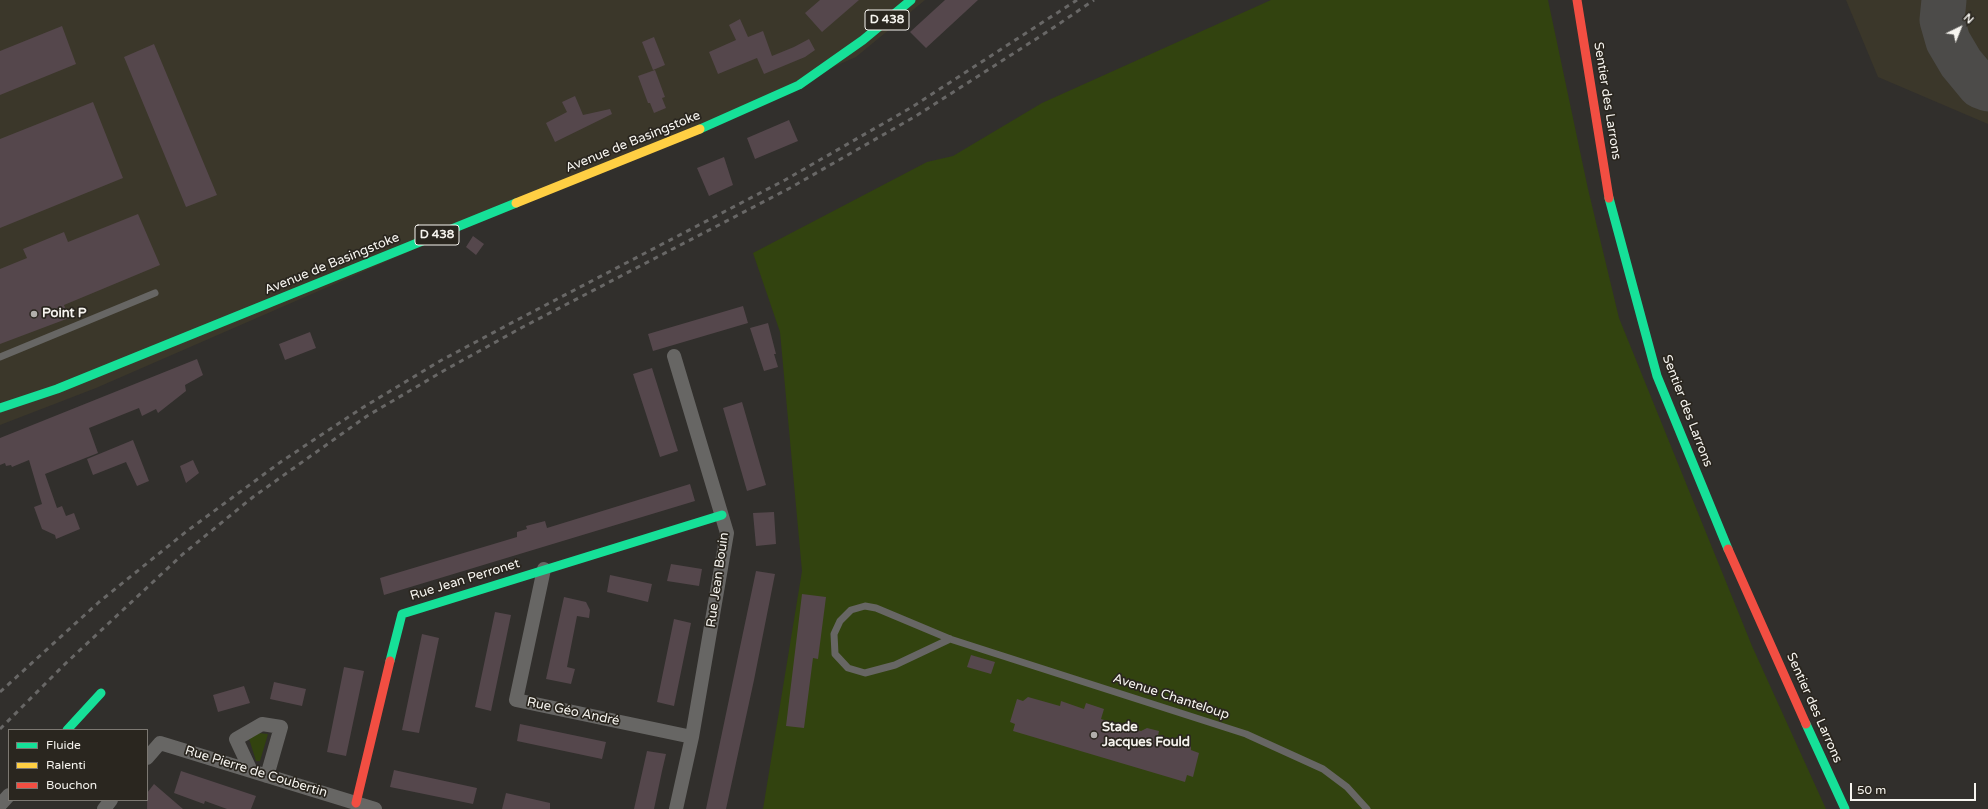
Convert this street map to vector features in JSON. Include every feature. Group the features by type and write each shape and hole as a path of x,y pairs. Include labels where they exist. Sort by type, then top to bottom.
{"street":[{"name":"Avenue de Basingstoke","path":"863,40 905,0"},
{"name":"Avenue de Basingstoke","path":"0,408 64,386 713,124 799,85 863,40 912,0"},
{"name":"Sentier des Larrons","path":"1577,0 1610,202 1657,376 1733,562 1845,809"},
{"name":"Rue Jean Bouin","path":"674,356 727,533 692,738 676,809"},
{"name":"Rue Jean Perronet","path":"356,803 402,614 722,515"},
{"name":"Rue Géo André","path":"544,569 516,700 692,738"},
{"path":"68,729 101,693"},
{"path":"251,771 236,739 262,724 281,727 266,776"},
{"name":"Rue Pierre de Coubertin","path":"148,757 160,743 375,809"},
{"path":"0,805 8,796"},
{"path":"104,809 110,801"}],"lane":[{"path":"0,357 155,293"},
{"name":"Avenue Chanteloup","path":"950,639 895,665 865,673 848,668 835,654 834,634 840,621 851,610 865,606 876,608 950,639 1246,734 1323,769 1347,787 1367,809"}],"shaded area":[{"path":"0,0 925,0 856,57 96,388 0,425"},
{"path":"1846,0 1988,0 1988,124 1878,77"}],"green space":[{"path":"1271,0 1548,0 1588,189 1619,318 1752,646 1826,809 763,809 802,571 780,332 753,253 927,162 953,156 1042,103"},
{"path":"247,732 268,734 260,761 256,761"}],"building":[{"path":"820,0 859,0 822,32 805,13"},
{"path":"945,0 978,0 926,48 910,32"},
{"path":"740,19 748,37 763,31 772,56 809,39 815,50 805,57 764,74 757,58 718,74 709,52 736,40 729,25"},
{"path":"62,26 76,64 0,95 0,51"},
{"path":"654,37 665,65 653,70 642,42"},
{"path":"154,44 217,195 186,207 124,57"},
{"path":"655,70 665,97 662,98 666,108 654,113 650,103 648,103 638,76"},
{"path":"575,96 583,115 610,109 612,114 555,142 546,123 567,112 562,102"},
{"path":"93,102 123,178 0,228 0,139"},
{"path":"789,120 798,141 755,159 747,138"},
{"path":"724,157 733,185 709,196 697,168"},
{"path":"138,214 160,265 64,305 69,318 0,344 0,269 27,258 23,249 64,232 68,242"},
{"path":"473,236 484,244 476,255 466,247"},
{"path":"743,306 748,323 653,351 648,334"},
{"path":"768,323 778,367 764,371 750,328"},
{"path":"310,332 316,348 285,360 279,344"},
{"path":"197,359 203,375 185,385 186,391 158,413 156,409 142,416 139,408 89,428 98,453 45,474 57,508 62,506 66,516 74,513 80,529 56,539 55,535 42,529 34,507 42,504 29,460 12,467 11,465 6,466 5,463 0,465 0,438"},
{"path":"652,368 678,451 660,457 633,374"},
{"path":"742,402 766,485 747,491 723,408"},
{"path":"133,440 149,481 137,486 126,462 93,475 87,459"},
{"path":"193,460 199,473 186,483 180,466"},
{"path":"690,484 695,501 384,595 380,578 517,537 517,532 527,529 526,526 545,521 547,528"},
{"path":"774,512 776,544 756,546 753,513"},
{"path":"671,564 702,569 699,586 667,581"},
{"path":"756,571 775,574 754,680 726,809 706,809"},
{"path":"610,575 652,584 648,602 607,592"},
{"path":"802,594 826,597 818,659 813,658 804,728 786,726"},
{"path":"564,597 586,602 590,610 589,618 577,616 567,667 575,669 571,684 546,679"},
{"path":"495,612 511,615 491,711 475,707"},
{"path":"674,619 691,623 674,706 657,702"},
{"path":"422,634 439,638 419,733 402,730"},
{"path":"971,655 995,662 991,674 967,667"},
{"path":"344,667 364,671 346,756 327,752"},
{"path":"274,682 306,689 302,706 270,699"},
{"path":"244,686 250,703 218,712 213,695"},
{"path":"1028,697 1060,706 1061,701 1084,709 1086,703 1104,709 1101,719 1141,731 1147,728 1159,731 1158,736 1191,746 1191,750 1199,753 1193,777 1187,775 1185,782 1013,731 1015,724 1010,722 1017,699 1023,701"},
{"path":"520,724 606,742 602,759 517,741"},
{"path":"647,751 666,754 654,809 634,809"},
{"path":"394,770 477,788 473,804 390,787"},
{"path":"181,771 256,796 251,809 227,809 205,801 204,804 174,793"},
{"path":"154,784 183,809 147,809 148,792"},
{"path":"506,793 550,803 550,809 502,809"}],"taxiway":[{"path":"1944,0 1942,20 1948,41 1961,63 1980,86 1988,89"}],"railway":[{"path":"0,692 99,602 187,531 282,461 362,408 440,361 785,180 912,107 1077,0"},
{"path":"0,729 65,664 183,554 253,497 367,416 445,370 521,328 790,188 916,116 1094,0"}],"traffic: fast":[{"path":"700,129 799,85 863,40 911,0"},
{"path":"1609,198 1657,376 1728,549"},
{"path":"0,408 57,389 516,203"},
{"path":"390,661 402,614 722,515"},
{"path":"68,729 101,693"},
{"path":"1806,724 1845,809"}],"traffic: slow":[{"path":"516,203 700,129"}],"traffic: jam":[{"path":"1577,0 1609,198"},
{"path":"1728,549 1806,724"},
{"path":"356,803 390,661"}],"place":[{"name":"Point P","path":"34,314"},
{"name":"Stade Jacques Fould","path":"1094,735"}]}
